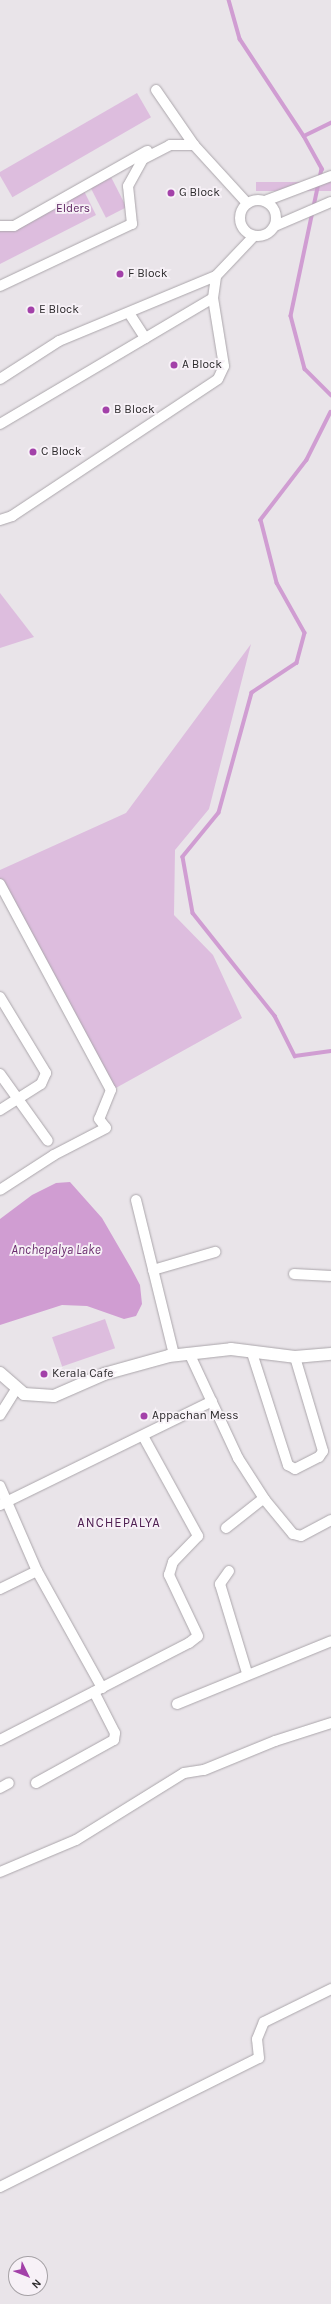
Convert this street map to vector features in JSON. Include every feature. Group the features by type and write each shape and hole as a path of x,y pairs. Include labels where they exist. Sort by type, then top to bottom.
{"street":[{"path":"156,90 194,145 247,203"},
{"path":"0,226 14,226 165,141 170,145"},
{"path":"0,286 132,224 128,186 143,159 170,145 194,145"},
{"path":"247,203 265,201 306,184 331,176"},
{"path":"265,201 276,214 274,226"},
{"path":"0,379 59,341 216,276 254,236 266,234 274,226 331,202"},
{"path":"247,203 239,218 243,230 254,236"},
{"path":"0,520 12,516 218,379 224,366 213,298 216,276"},
{"path":"0,424 213,298"},
{"path":"129,313 145,338"},
{"path":"0,884 111,1090 99,1119 106,1128 54,1155 0,1190"},
{"path":"0,998 46,1073 41,1084 0,1110"},
{"path":"0,1074 19,1097 48,1141"},
{"path":"136,1200 174,1355"},
{"path":"153,1270 215,1252"},
{"path":"294,1274 331,1276"},
{"path":"0,1373 24,1394 54,1396 104,1374 174,1355 190,1355 231,1349 252,1353 295,1357 331,1354"},
{"path":"252,1353 288,1465 295,1469 319,1457 323,1451 295,1357"},
{"path":"190,1355 233,1449 264,1498 296,1536 331,1520"},
{"path":"0,1415 17,1388"},
{"path":"3,1504 212,1401"},
{"path":"0,1740 98,1690 198,1636 169,1575 173,1562 198,1536 143,1436"},
{"path":"0,1486 3,1504 98,1690 115,1733 114,1740 36,1783"},
{"path":"226,1528 264,1498"},
{"path":"0,1590 37,1571"},
{"path":"229,1571 220,1584 247,1673"},
{"path":"177,1704 247,1673 331,1641"},
{"path":"0,1872 76,1840 184,1773 204,1770 274,1741 331,1722"},
{"path":"0,2187 259,2058 257,2039 264,2022 331,1989"}],"green space":[{"path":"137,93 151,117 12,197 0,176 0,172"},
{"path":"111,177 126,207 106,218 91,187"},
{"path":"256,182 331,182 331,191 256,191"},
{"name":"Elders","path":"82,187 96,215 0,264 0,229"},
{"path":"0,593 34,637 0,648"},
{"path":"251,644 209,809 175,850 174,915 213,955 242,1018 114,1089 0,892 0,870 126,813"},
{"path":"105,1319 115,1348 62,1367 52,1337"}],"water":[{"name":"Anchepalya Lake","path":"70,1182 102,1218 140,1285 142,1304 136,1316 124,1319 87,1306 62,1305 0,1325 0,1219 32,1195 56,1183"}],"waterway":[{"path":"229,0 240,39 304,136 322,169 291,316 305,369 331,395"},
{"path":"304,136 331,123"},
{"path":"331,412 307,460 261,520 277,583 305,633 297,663 252,693 219,813 183,857 193,913 275,1016 295,1056 331,1051"}],"place":[{"name":"G Block","path":"171,193"},
{"name":"F Block","path":"120,274"},
{"name":"E Block","path":"31,310"},
{"name":"A Block","path":"174,365"},
{"name":"B Block","path":"106,410"},
{"name":"C Block","path":"33,452"},
{"name":"Kerala Cafe","path":"44,1374"},
{"name":"Appachan Mess","path":"144,1416"}],"district":[{"name":"ANCHEPALYA","path":"119,1523"}]}
